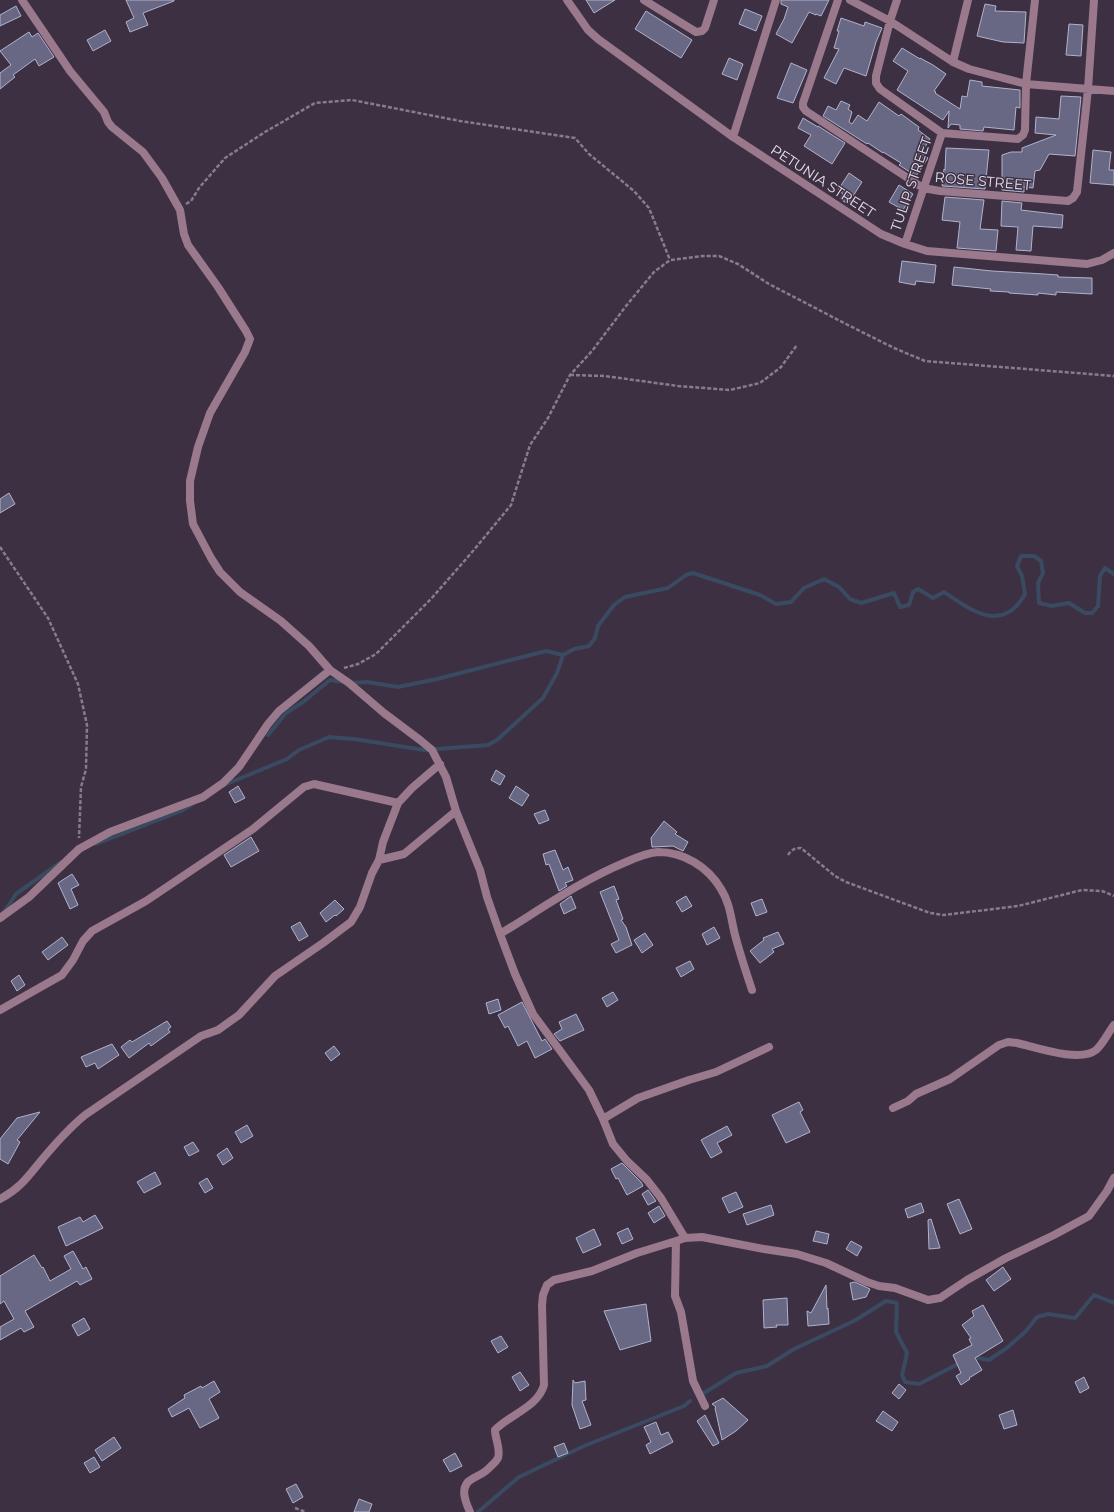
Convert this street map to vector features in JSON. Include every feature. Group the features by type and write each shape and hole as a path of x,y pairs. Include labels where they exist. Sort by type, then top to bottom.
{"street":[{"path":"22,0 70,71 104,112 108,122 143,152 162,178 180,210 184,234 188,245 218,287 246,331 250,340 245,352 210,413 198,447 190,481 190,501 193,524 211,558 220,572 240,592 281,621 309,646 330,670 349,683 384,713 432,750 440,764 456,811 480,870 487,897 515,974 533,1014 589,1090 613,1144 662,1198 685,1238"},
{"name":"PETUNIA STREET","path":"567,0 588,30 598,39 733,137 881,234 905,244 928,250 1087,264 1102,260 1114,253"},
{"path":"644,0 696,32 702,31 706,28 714,0"},
{"path":"733,137 776,0"},
{"name":"ROSE STREET","path":"838,0 803,103 803,107 806,111 923,188 940,191 1068,201 1073,198 1077,192 1088,89 1094,0"},
{"path":"850,0 890,20 953,62 969,69 1026,84 1114,91"},
{"path":"898,0 890,20 876,76 876,83 880,89 942,133 1018,138 1023,135 1025,130 1026,84 1035,0"},
{"path":"953,62 968,0"},
{"name":"TULIP STREET","path":"905,244 942,133"},
{"path":"0,918 29,897 78,848 110,832 203,797 223,784 239,766 268,724 280,711 330,670"},
{"path":"0,1199 23,1183 74,1123 201,1036 218,1030 239,1014 275,976 351,922 360,907 372,873 379,860 383,842 398,803 412,788 440,764"},
{"path":"0,1010 62,975 83,941 92,931 146,902 253,829 304,787 314,784 398,803"},
{"path":"379,860 404,854 456,811"},
{"path":"500,934 602,872 645,854 658,852 674,854 691,860 704,869 721,888 728,901 735,936 752,990"},
{"path":"893,1108 908,1101 916,1094 950,1079 999,1045 1008,1042 1072,1055 1085,1054 1095,1051 1114,1025"},
{"path":"603,1119 638,1098 722,1070 769,1047"},
{"path":"470,1512 463,1492 470,1479 485,1473 498,1457 499,1451 495,1430 526,1407 542,1391 544,1385 542,1305 547,1285 554,1280 592,1271 685,1238 702,1237 764,1250 797,1254 826,1263 878,1286 895,1288 928,1300 940,1298 967,1280 1006,1258 1054,1235 1088,1216 1107,1191 1114,1178"},
{"path":"676,1241 675,1296 681,1312 693,1381 705,1406"}],"path":[{"path":"180,210 191,201 199,188 225,158 265,132 315,103 352,100 460,121 575,138 589,154 634,191 649,208 670,260"},
{"path":"330,670 358,664 376,654 431,599 473,551 511,505 530,445 548,418 570,375 592,351 654,272 670,260 703,256 719,256 738,264 769,284 894,348 925,361 1114,376"},
{"path":"570,375 605,376 678,386 730,390 760,383 781,367 797,344"},
{"path":"0,547 48,618 78,684 87,725 86,769 81,787 78,848"},
{"path":"788,855 791,850 801,848 835,876 846,882 916,909 944,915 1018,906 1082,890 1102,892 1114,896"},
{"path":"295,1508 306,1512"}],"building":[{"path":"126,0 174,1 143,13 148,25 130,32 126,22 134,18"},
{"path":"586,0 615,0 594,13"},
{"path":"781,0 829,0 821,16 809,12 792,43 776,34 784,19 788,7 781,4"},
{"path":"985,4 996,6 995,11 1026,12 1024,43 1003,42 977,36"},
{"path":"16,6 21,16 0,26 0,15"},
{"path":"745,9 762,16 756,31 739,24"},
{"path":"646,11 692,40 681,58 635,29"},
{"path":"841,18 864,26 865,22 882,28 876,42 866,76 844,68 836,84 824,78 839,49 834,48"},
{"path":"1069,24 1083,25 1081,56 1066,55"},
{"path":"105,30 111,41 93,51 87,40"},
{"path":"29,32 32,37 38,33 54,57 39,66 35,59 13,75 15,77 0,89 0,73 11,65 0,51"},
{"path":"902,48 946,74 934,91 960,109 962,96 967,97 970,80 982,82 982,86 1020,90 1020,108 1016,107 1014,130 984,127 983,131 960,129 960,125 951,124 948,128 949,111 943,120 897,90 908,71 893,61"},
{"path":"729,58 743,64 737,80 722,74"},
{"path":"791,63 807,70 793,103 777,98"},
{"path":"1061,96 1081,97 1075,156 1049,154 1040,170 1035,171 1033,188 1024,187 1024,192 1002,190 1002,155 1011,152 1022,152 1022,148 1056,135 1035,133 1036,117 1059,119"},
{"path":"841,101 850,105 848,109 852,112 849,122 852,124 858,115 867,121 879,102 899,116 901,114 919,127 918,130 930,139 921,153 928,158 916,176 899,165 901,163 868,143 867,144 823,116 828,106 836,110"},
{"path":"803,118 845,143 832,164 804,146 811,135 798,128"},
{"path":"946,148 989,150 985,189 942,186 944,169 945,170"},
{"path":"1093,150 1111,152 1109,170 1114,170 1114,185 1090,183"},
{"path":"849,173 862,182 848,204 840,199 843,194 838,190"},
{"path":"899,185 913,194 903,210 889,202"},
{"path":"945,197 984,200 980,229 998,230 996,251 957,248 960,222 942,220"},
{"path":"1002,201 1022,203 1021,210 1063,215 1062,228 1033,226 1031,251 1016,250 1018,227 1001,226"},
{"path":"902,261 936,265 934,283 916,281 915,285 899,282"},
{"path":"954,267 1058,275 1058,277 1092,278 1092,294 1056,292 1056,295 1038,293 1038,295 990,291 991,289 952,285"},
{"path":"9,493 15,504 0,513 0,499"},
{"path":"496,770 505,776 500,785 491,780"},
{"path":"238,786 245,798 235,803 229,792"},
{"path":"516,786 529,795 522,806 509,798"},
{"path":"545,810 549,820 539,824 534,814"},
{"path":"664,821 677,832 675,834 688,842 683,851 673,846 652,847 651,838"},
{"path":"251,837 259,851 231,867 224,855"},
{"path":"555,850 563,870 568,867 573,880 565,883 567,886 559,891 549,864 546,865 543,854"},
{"path":"72,874 79,885 71,889 78,905 70,909 58,883"},
{"path":"614,886 619,899 616,900 623,919 621,920 626,927 632,945 616,953 611,944 619,940 600,892"},
{"path":"571,896 576,908 564,914 560,904"},
{"path":"686,896 692,906 682,912 676,902"},
{"path":"762,899 767,912 756,916 751,903"},
{"path":"335,900 344,909 326,922 320,913"},
{"path":"300,922 308,936 299,941 291,927"},
{"path":"714,927 720,938 707,945 702,934"},
{"path":"778,932 784,944 772,949 774,952 760,963 750,951 764,940 763,938"},
{"path":"645,933 653,945 642,953 634,940"},
{"path":"62,937 68,945 48,960 42,952"},
{"path":"690,961 694,969 681,977 676,968"},
{"path":"19,975 25,985 17,991 11,981"},
{"path":"613,992 618,1000 607,1007 602,998"},
{"path":"498,999 501,1010 489,1014 486,1003"},
{"path":"522,1002 542,1041 545,1039 552,1049 535,1058 527,1041 518,1046 508,1026 505,1028 498,1015"},
{"path":"576,1014 584,1030 560,1041 554,1034 562,1029 559,1022"},
{"path":"167,1021 171,1027 168,1029 170,1032 151,1046 149,1043 129,1058 121,1047 130,1040 132,1042"},
{"path":"112,1044 119,1055 98,1069 95,1063 86,1067 81,1057"},
{"path":"334,1046 340,1054 331,1061 325,1053"},
{"path":"799,1102 803,1110 800,1112 810,1132 786,1143 772,1115"},
{"path":"40,1112 17,1140 20,1142 8,1164 0,1159 0,1139 17,1118"},
{"path":"247,1125 253,1136 241,1143 235,1132"},
{"path":"727,1126 732,1135 717,1143 722,1152 711,1158 701,1140"},
{"path":"193,1142 199,1151 189,1156 184,1147"},
{"path":"227,1148 233,1158 223,1165 217,1155"},
{"path":"622,1163 641,1182 643,1186 627,1195 618,1178 616,1179 611,1169"},
{"path":"155,1172 161,1184 144,1193 137,1182"},
{"path":"207,1178 213,1188 205,1193 199,1183"},
{"path":"648,1190 656,1201 648,1205 642,1194"},
{"path":"736,1192 743,1207 729,1213 722,1198"},
{"path":"959,1199 972,1229 960,1234 947,1204"},
{"path":"921,1203 924,1212 908,1218 905,1209"},
{"path":"771,1205 774,1215 747,1225 743,1214"},
{"path":"659,1206 665,1216 654,1223 648,1213"},
{"path":"95,1215 103,1228 66,1246 58,1227 80,1217 83,1222"},
{"path":"931,1219 940,1248 929,1249 928,1220"},
{"path":"628,1228 633,1239 622,1244 617,1233"},
{"path":"594,1229 601,1245 583,1253 576,1238"},
{"path":"816,1231 829,1234 827,1244 813,1241"},
{"path":"851,1241 862,1247 857,1256 846,1249"},
{"path":"73,1251 83,1269 86,1267 92,1279 80,1285 77,1281 25,1311 34,1327 24,1332 21,1328 0,1340 0,1327 14,1319 4,1301 0,1304 0,1276 34,1255 42,1268 43,1267 50,1281 71,1269 64,1256"},
{"path":"1003,1267 1011,1279 994,1291 986,1280"},
{"path":"855,1282 870,1289 866,1297 853,1300 850,1283"},
{"path":"826,1285 829,1324 808,1326 807,1311 811,1313"},
{"path":"787,1298 788,1325 776,1325 777,1327 764,1328 763,1300"},
{"path":"646,1304 651,1341 620,1350 604,1311"},
{"path":"983,1305 1003,1341 975,1358 982,1370 961,1385 956,1376 961,1373 953,1355 972,1345 969,1339 971,1338 962,1325 974,1316 972,1311"},
{"path":"84,1318 90,1329 78,1336 72,1325"},
{"path":"501,1336 508,1347 498,1353 491,1341"},
{"path":"520,1372 529,1385 520,1391 512,1377"},
{"path":"1084,1377 1089,1388 1080,1393 1075,1382"},
{"path":"573,1380 575,1383 585,1381 586,1400 582,1401 591,1425 580,1429 572,1405"},
{"path":"214,1381 220,1392 209,1399 219,1418 200,1428 189,1408 172,1417 168,1409 185,1398 184,1395 201,1386 202,1388"},
{"path":"899,1384 906,1390 899,1399 892,1393"},
{"path":"723,1398 748,1420 736,1431 722,1440 716,1407 712,1404"},
{"path":"1013,1410 1017,1425 1004,1429 999,1415"},
{"path":"883,1411 898,1422 892,1431 876,1421"},
{"path":"705,1415 719,1443 713,1446 697,1421"},
{"path":"656,1422 661,1435 668,1432 673,1442 650,1454 646,1445 651,1442 644,1427"},
{"path":"114,1437 121,1448 102,1461 95,1450"},
{"path":"564,1443 568,1453 558,1457 554,1447"},
{"path":"455,1453 462,1466 450,1472 443,1460"},
{"path":"94,1457 100,1467 90,1473 84,1463"},
{"path":"296,1484 303,1497 293,1503 286,1489"},
{"path":"359,1499 372,1504 369,1512 354,1512"}],"waterway":[{"path":"224,785 287,759 299,750 329,737 354,739 424,750 488,745 497,740 543,698 557,673 563,655 574,649 589,646 595,638 598,626 614,605 625,597 668,588 686,575 693,573 760,595 776,604 791,602 804,588 824,579 839,587 850,599 861,603 894,593 900,607 909,605 913,592 918,589 933,598 944,592 976,612 997,616 1007,613 1016,606 1025,594 1022,576 1017,566 1021,556 1034,556 1041,561 1043,573 1038,583 1039,603 1052,606 1069,603 1085,613 1092,613 1098,606 1100,576 1105,568 1114,574"},
{"path":"350,683 367,682 398,687 437,679 546,651 563,655"},
{"path":"268,735 286,713 303,702 330,680 344,682"},
{"path":"96,844 181,811 191,805"},
{"path":"4,912 16,894 61,862"},
{"path":"971,1357 989,1360 1008,1347 1026,1331 1037,1317 1048,1314 1075,1318 1094,1295 1114,1303"},
{"path":"704,1393 736,1373 767,1366 794,1349 854,1321 886,1301 897,1303 896,1332 907,1353 902,1375 905,1382 919,1384 962,1362"},
{"path":"478,1512 519,1477 584,1446 684,1406 690,1401"}]}
